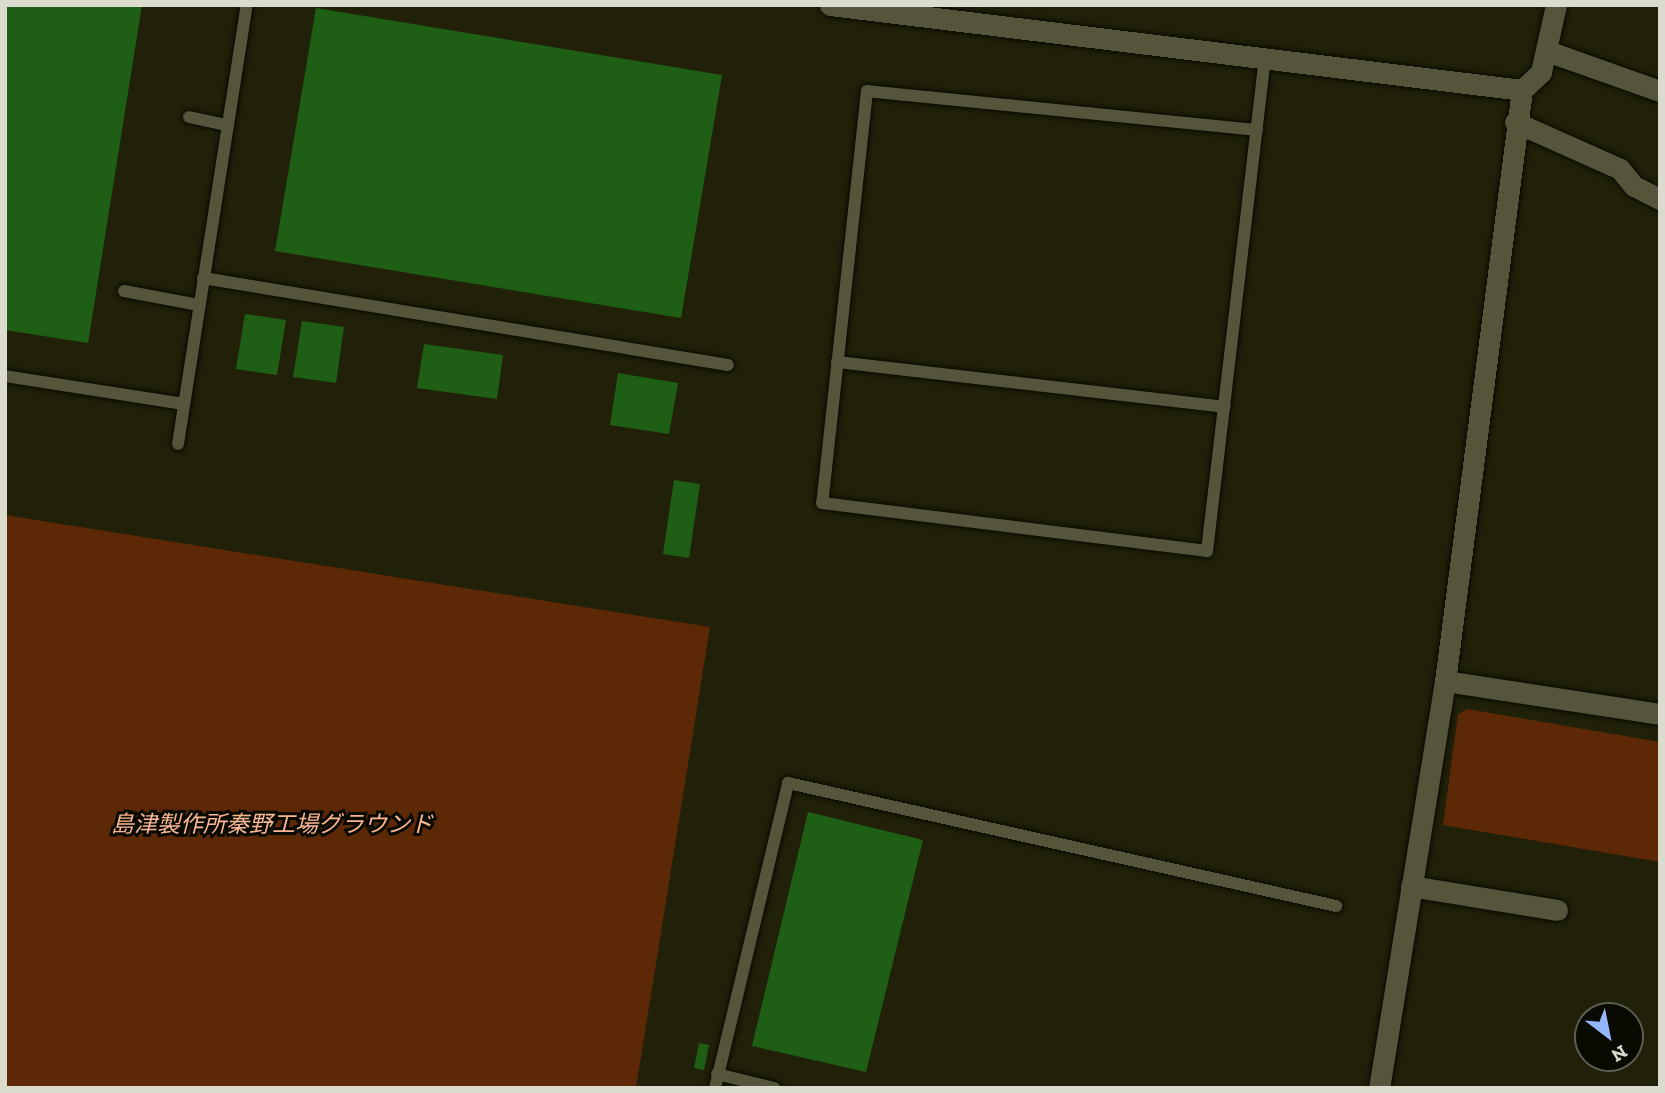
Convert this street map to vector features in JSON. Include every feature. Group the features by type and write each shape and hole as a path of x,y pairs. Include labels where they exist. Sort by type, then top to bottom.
{"street":[{"path":"830,5 1521,90"},
{"path":"1379,1088 1445,681 1515,122 1521,90 1541,72 1556,5"},
{"path":"1547,51 1660,91"},
{"path":"1515,122 1620,169 1634,186 1660,200"},
{"path":"1445,681 1660,714"},
{"path":"1411,886 1557,910"}],"lane":[{"path":"178,444 247,5"},
{"path":"1257,130 867,91 822,503 1207,551 1257,130 1265,60"},
{"path":"189,117 228,125"},
{"path":"203,278 728,365"},
{"path":"124,291 198,305"},
{"path":"837,362 1224,407"},
{"path":"5,376 183,404"},
{"path":"715,1088 788,783 1336,906"},
{"path":"717,1074 774,1088"}],"green space":[{"name":"島津製作所秦野工場グラウンド","path":"5,515 710,627 636,1088 5,1088"},
{"path":"1467,709 1660,742 1660,862 1443,825 1458,714"}],"building":[{"path":"5,5 142,5 88,343 5,330"},
{"path":"316,8 722,75 681,318 275,251"},
{"path":"245,314 286,320 277,375 236,369"},
{"path":"302,321 344,327 336,383 293,377"},
{"path":"424,344 503,355 497,399 417,388"},
{"path":"618,373 678,383 669,434 610,425"},
{"path":"674,480 700,484 689,558 663,554"},
{"path":"808,812 923,840 866,1072 752,1046"},
{"path":"699,1043 709,1045 704,1070 694,1068"}]}
